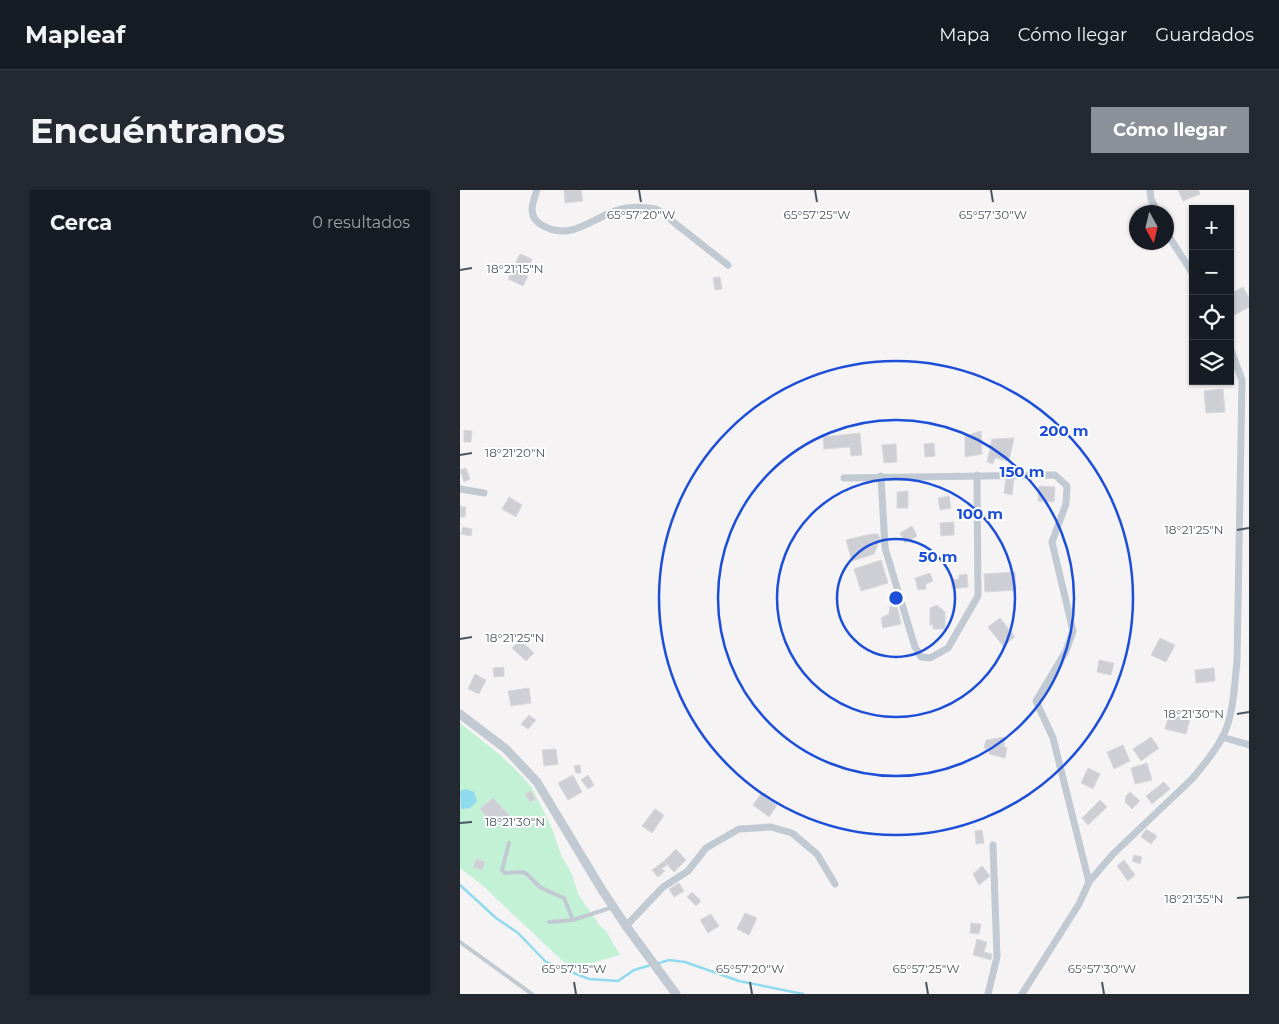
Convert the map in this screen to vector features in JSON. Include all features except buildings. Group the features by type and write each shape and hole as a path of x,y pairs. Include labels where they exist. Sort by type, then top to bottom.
{"street":[{"path":"537,190 532,206 532,215 537,222 552,230 564,232 574,230 607,214 626,208 658,210 728,265"},
{"path":"1150,190 1154,205"},
{"path":"1174,244 1189,268"},
{"path":"1022,994 1079,904 1089,882 1113,854 1204,766 1222,737 1232,705 1237,662 1242,380 1234,358"},
{"path":"881,476 885,548 915,647 922,657 930,658 948,648 978,596 977,475"},
{"path":"844,478 1055,475 1067,486 1066,504 1052,542 1073,631 1066,651 1036,701 1053,738 1089,882"},
{"path":"460,489 484,492"},
{"path":"460,714 506,749 537,782 613,907 676,994"},
{"path":"1222,737 1249,745"},
{"path":"626,926 663,887 688,871 706,848 738,829 771,827 792,833 817,854 835,884"},
{"path":"988,994 997,957 993,845"}],"lane":[{"path":"509,843 502,870 505,873 523,872 541,888 564,898 573,920"},
{"path":"549,922 573,920 613,907"},
{"path":"460,942 532,994"}],"green space":[{"path":"460,723 499,754 532,788 551,826 562,857 572,874 578,894 600,926 606,931 620,955 571,969 482,885 460,868"}],"water":[{"path":"466,789 474,792 477,801 470,808 461,809 460,791"}],"waterway":[{"path":"460,885 496,918 518,933 546,962 589,979 618,981 634,970 651,965"},
{"path":"656,964 669,960 685,962 739,981 803,994"}]}
